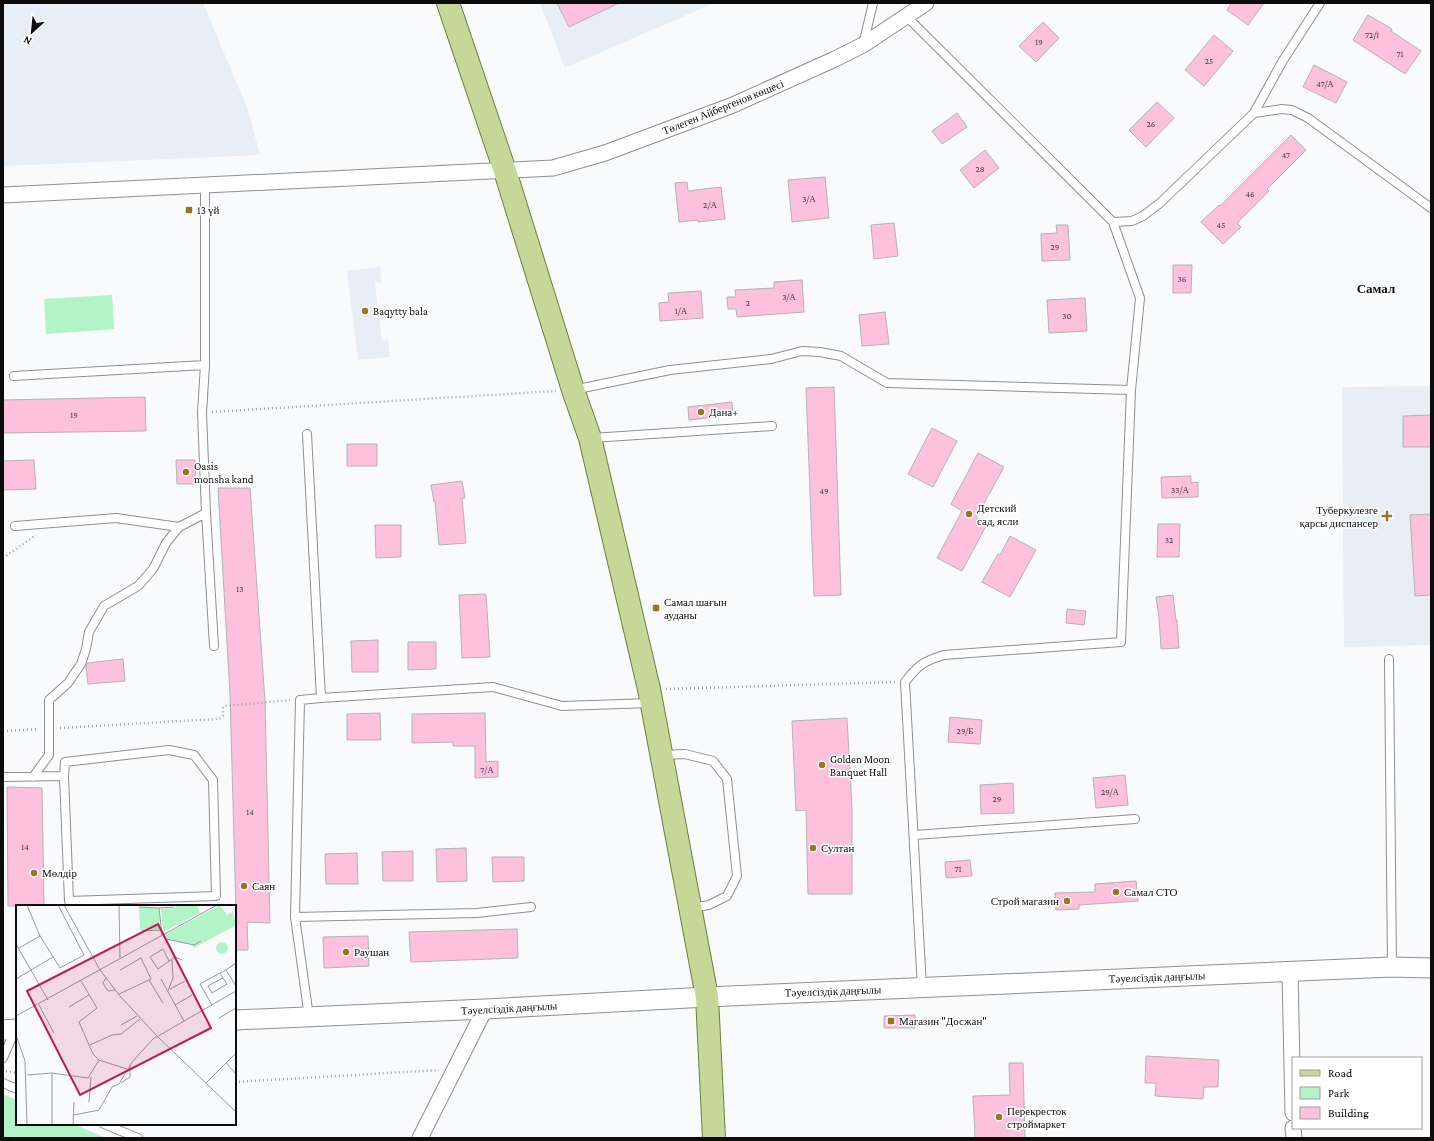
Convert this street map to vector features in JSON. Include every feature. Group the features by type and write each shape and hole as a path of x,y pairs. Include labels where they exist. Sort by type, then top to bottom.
{"main road":[{"path":"448,3 505,171 573,390 590,438 651,696 707,997 714,1138"}],"street":[{"name":"Төлеген Айбергенов көшесі","path":"3,195 553,168 605,153 733,105 863,45 926,3"},
{"name":"Тәуелсіздік даңғылы","path":"236,1020 707,997 1290,972 1431,968"},
{"path":"1290,972 1292,1066"},
{"path":"420,1138 485,1009"}],"lane":[{"path":"863,45 873,3"},
{"path":"1112,222 1132,221 1143,216 1160,203 1254,113 1282,62 1320,3"},
{"path":"906,16 1112,222 1140,298 1131,390 1122,642 944,655 926,661 914,670 905,682 915,835 922,988"},
{"path":"1254,113 1282,109 1292,110 1308,118 1431,208"},
{"path":"205,184 205,365 202,413 214,646"},
{"path":"573,390 670,370 770,359 802,351 820,352 841,356 887,383 1131,390"},
{"path":"14,376 205,365"},
{"path":"590,438 772,426"},
{"path":"307,434 321,698"},
{"path":"33,777 49,755 49,700 68,683 81,664 86,649 89,632 104,606 138,586 153,569 166,543 179,527 206,513"},
{"path":"14,526 116,518 179,527"},
{"path":"1389,659 1392,968"},
{"path":"310,1017 295,918 300,700 493,687 562,706 651,696"},
{"path":"169,750 194,755 213,780 216,896 69,902 64,776 65,762 169,750"},
{"path":"662,755 685,754 713,761 727,779 737,876 728,896 710,905 690,908"},
{"path":"3,777 64,776"},
{"path":"915,835 1135,819"},
{"path":"295,918 477,913 531,907"},
{"path":"3,1058 12,1030"},
{"path":"3,1083 16,1089"},
{"path":"106,1125 138,1138"}],"path":[{"path":"202,413 573,390"},
{"path":"3,558 37,535"},
{"path":"651,696 905,682"},
{"path":"3,730 217,719 223,716 223,708 226,706 300,700"},
{"path":"236,1082 455,1069"},
{"path":"3,1071 16,1073"}],"shaded area":[{"path":"3,3 203,3 248,110 260,155 3,166"},
{"path":"540,3 714,3 565,68"},
{"name":"Baqytty bala","path":"380,267 382,282 375,283 382,340 388,339 390,357 358,360 347,271"},
{"name":"Туберкулезге қарсы диспансер","path":"1431,386 1431,645 1344,647 1342,387"}],"green space":[{"path":"112,295 114,329 46,334 44,299"},
{"path":"3,1094 16,1100 16,1125 75,1125 106,1138 3,1138"}],"building":[{"path":"557,3 619,3 569,27"},
{"path":"1231,3 1264,3 1248,25 1227,10"},
{"path":"1368,15 1392,29 1391,31 1421,51 1405,74 1353,40"},
{"path":"1043,22 1059,38 1036,62 1019,46"},
{"path":"1214,35 1233,51 1204,86 1185,70"},
{"path":"1314,65 1347,82 1336,103 1303,87"},
{"path":"1157,102 1174,118 1146,147 1129,130"},
{"path":"957,113 967,127 942,144 932,131"},
{"path":"1291,135 1306,150 1267,189 1269,191 1237,223 1241,227 1223,244 1201,222 1219,205 1220,206"},
{"path":"985,150 999,168 974,188 960,170"},
{"path":"825,177 829,218 792,222 788,180"},
{"path":"687,182 688,191 721,187 725,219 698,222 698,220 679,222 675,183"},
{"path":"894,223 898,256 874,259 871,225"},
{"path":"1056,225 1068,225 1070,260 1042,261 1041,234 1057,233"},
{"path":"1173,265 1192,265 1191,293 1173,293"},
{"path":"802,280 804,312 737,317 736,309 728,309 727,297 736,297 735,290 774,288 774,282"},
{"path":"701,291 703,318 660,321 659,303 669,302 668,293"},
{"path":"1085,298 1087,331 1049,333 1047,300"},
{"path":"885,312 889,344 862,346 859,315"},
{"path":"834,387 841,595 814,596 806,388"},
{"path":"145,397 146,431 3,433 3,400"},
{"path":"732,402 733,415 689,420 688,407"},
{"path":"1431,415 1431,447 1403,447 1403,416"},
{"path":"932,428 957,441 933,487 908,474"},
{"path":"347,444 377,444 377,466 347,466"},
{"path":"978,453 1004,467 976,518 987,524 962,571 937,558 962,511 951,504"},
{"path":"34,460 36,489 3,490 3,461"},
{"name":"Oasis monsha kand","path":"176,460 195,460 196,484 177,484"},
{"path":"1191,476 1191,483 1198,482 1198,497 1162,498 1161,477"},
{"path":"462,481 465,498 462,498 466,543 439,545 435,502 431,485"},
{"path":"218,488 250,488 265,701 270,923 247,922 248,950 236,950 230,694"},
{"path":"1431,514 1431,595 1415,596 1410,515"},
{"path":"1158,524 1180,524 1179,557 1157,557"},
{"path":"375,525 401,525 401,557 376,558"},
{"path":"1010,536 1036,550 1010,597 982,582 998,554 1000,555"},
{"path":"486,594 490,657 462,658 459,595"},
{"path":"1173,595 1179,648 1161,649 1156,597"},
{"path":"1067,609 1086,611 1084,625 1066,623"},
{"path":"378,640 378,672 352,672 351,641"},
{"path":"408,642 436,642 436,669 408,670"},
{"path":"123,659 125,681 88,684 87,663"},
{"path":"380,713 381,740 347,740 347,714"},
{"path":"485,713 486,762 498,761 498,777 475,778 475,746 453,746 453,742 412,743 412,714"},
{"path":"950,717 982,720 980,744 948,742"},
{"path":"847,718 852,808 852,894 808,894 806,810 796,811 792,721"},
{"path":"1125,775 1128,805 1096,808 1093,778"},
{"path":"1013,783 1014,813 981,814 980,785"},
{"path":"7,787 42,788 44,905 8,906"},
{"path":"466,848 467,881 437,882 436,849"},
{"path":"413,851 413,881 383,881 382,852"},
{"path":"357,853 358,884 326,884 325,854"},
{"path":"492,857 524,857 524,881 493,882"},
{"path":"970,860 972,876 946,878 945,862"},
{"path":"1136,881 1138,901 1079,905 1079,909 1056,910 1055,893 1095,892 1095,884"},
{"path":"517,929 518,958 411,962 409,932"},
{"name":"Раушан","path":"368,936 369,966 324,968 323,937"},
{"path":"915,1015 915,1028 884,1028 884,1016"},
{"path":"1146,1056 1219,1060 1218,1087 1204,1087 1203,1099 1155,1096 1156,1083 1145,1083"},
{"name":"Перекресток строймаркет","path":"1009,1063 1023,1063 1025,1138 975,1138 973,1096 1010,1095"}],"place":[{"name":"13 үй","path":"189,210"},
{"name":"Baqytty bala","path":"365,311"},
{"name":"Дана+","path":"701,412"},
{"name":"Oasis monsha kand","path":"186,472"},
{"name":"Детский сад, ясли","path":"969,514"},
{"name":"Туберкулезге қарсы диспансер","path":"1387,516"},
{"name":"Самал шағын ауданы","path":"656,608"},
{"name":"Golden Moon Banquet Hall","path":"822,765"},
{"name":"Султан","path":"813,848"},
{"name":"Мөлдір","path":"34,873"},
{"name":"Саян","path":"244,886"},
{"name":"Самал СТО","path":"1116,892"},
{"name":"Строй магазин","path":"1067,901"},
{"name":"Раушан","path":"346,952"},
{"name":"Магазин \"Досжан\"","path":"891,1021"},
{"name":"Перекресток строймаркет","path":"999,1117"}],"district":[{"name":"Самал","path":"1376,288"}]}
